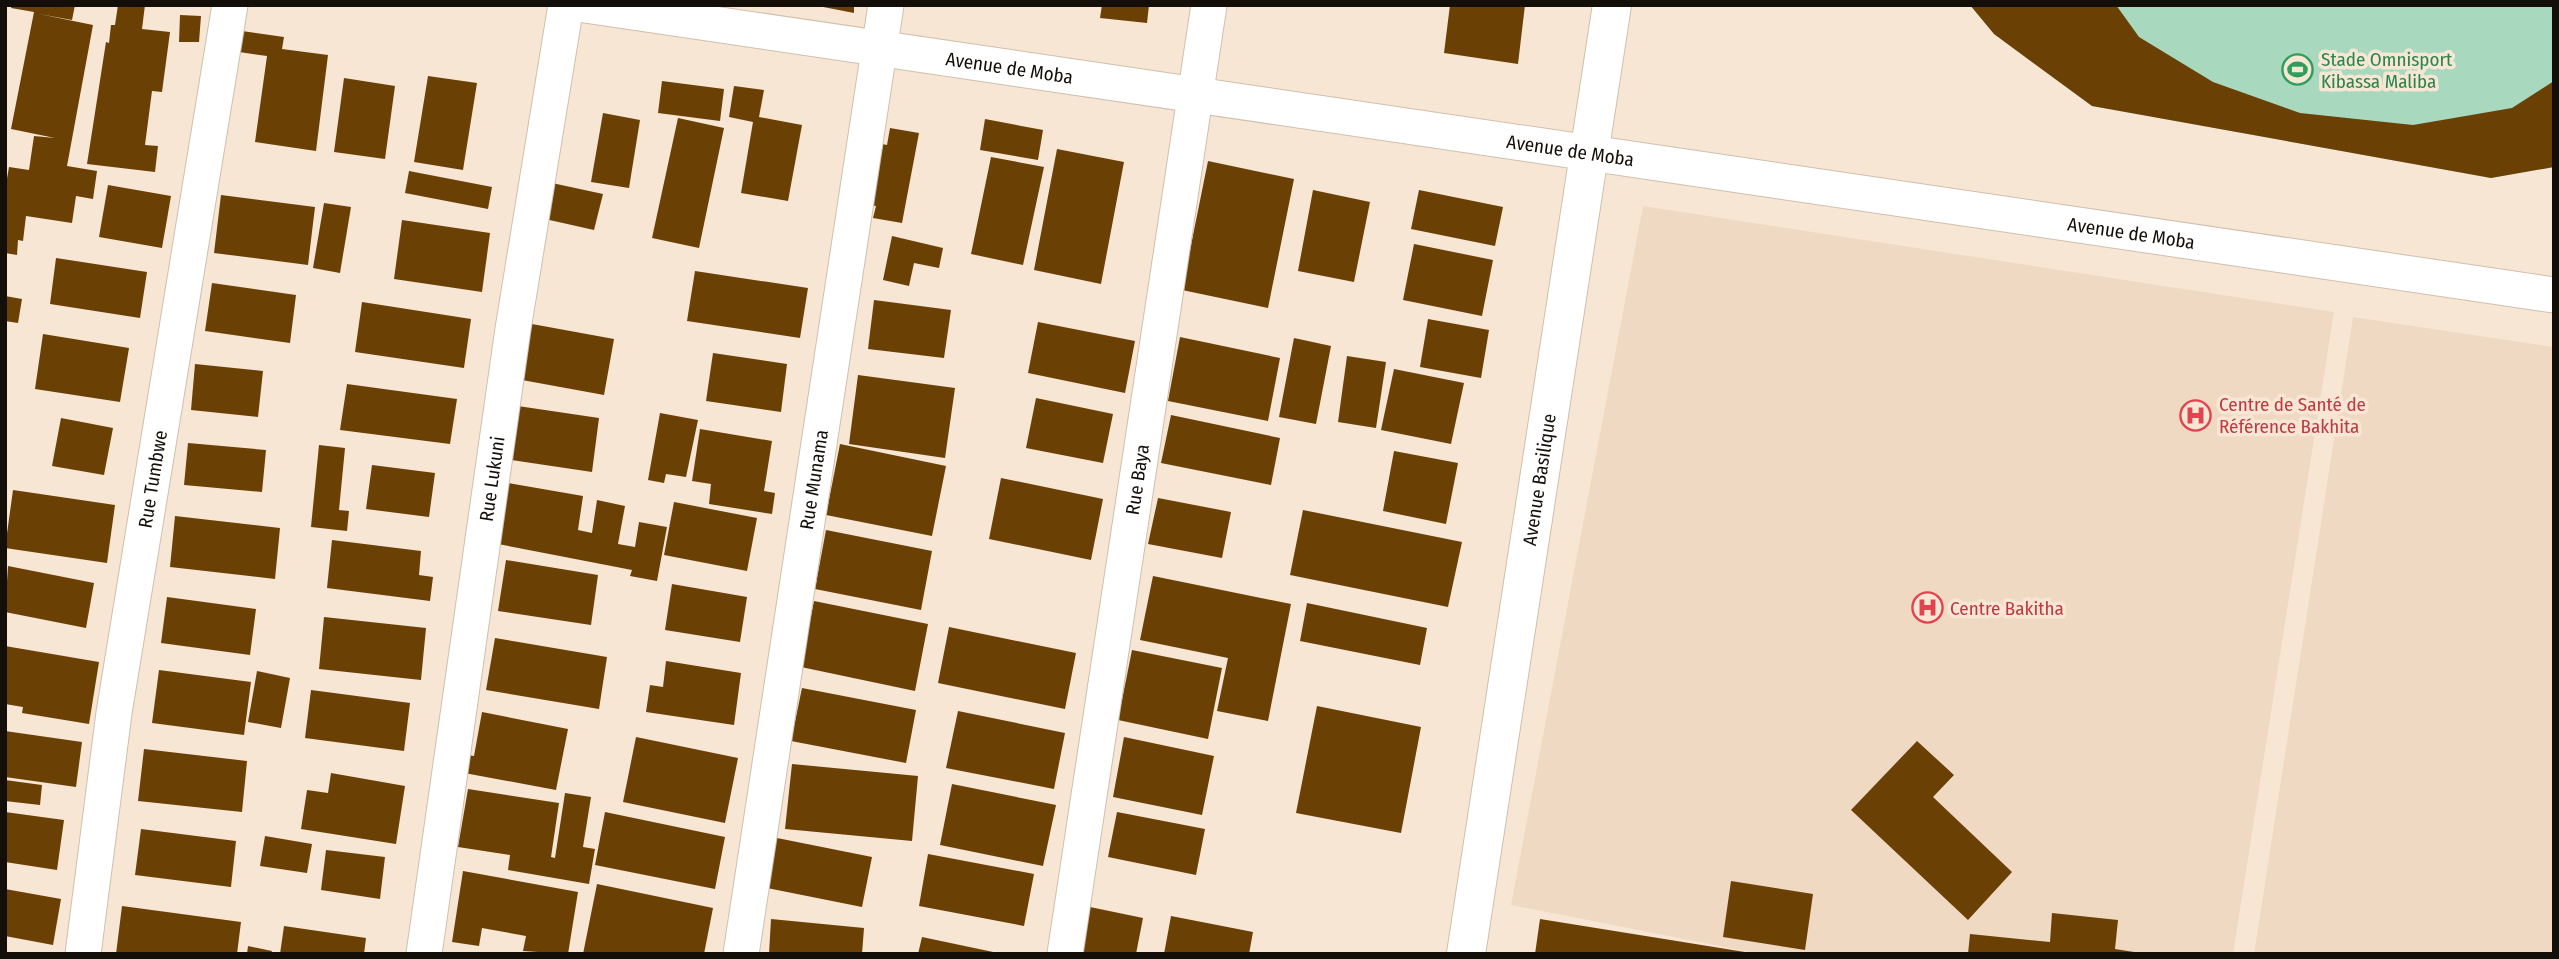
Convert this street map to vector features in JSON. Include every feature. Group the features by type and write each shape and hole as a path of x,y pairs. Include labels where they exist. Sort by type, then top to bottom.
{"street":[{"name":"Rue Tumbwe","path":"83,954 114,713 230,5"},
{"name":"Rue Lukuni","path":"424,954 513,329 566,5"},
{"name":"Avenue de Moba","path":"585,5 2554,295"},
{"name":"Rue Munama","path":"741,954 887,5"},
{"name":"Rue Baya","path":"1065,954 1209,5"},
{"name":"Avenue Basilique","path":"1466,954 1612,5"}],"shaded area":[{"name":"Centre Bakitha","path":"1643,206 2334,312 2233,954 1760,954 1511,905"},
{"path":"2353,317 2554,347 2554,954 2254,954"}],"green space":[{"name":"Stade Omnisport Kibassa Maliba","path":"1970,5 2554,5 2554,167 2491,178 2092,106 1994,34"}],"building":[{"path":"12,5 75,5 72,20 39,14 93,25 67,166 97,171 93,199 76,196 72,223 26,216 23,241 18,240 17,255 5,253 5,190 9,167 29,170 34,136 55,138 11,129 34,12 11,8"},
{"path":"118,5 145,5 142,29 170,32 162,92 152,91 145,145 158,146 155,172 87,164 106,42 109,43 111,25 115,25"},
{"path":"813,5 850,5 854,6 854,13"},
{"path":"1102,5 1149,5 1147,23 1100,18"},
{"path":"1450,5 1525,5 1518,64 1444,53"},
{"path":"1970,5 2116,5 2139,37 2213,82 2300,113 2413,125 2512,108 2554,81 2554,167 2491,178 2092,106 1994,34"},
{"path":"180,15 201,16 199,42 179,42"},
{"path":"242,31 284,37 282,49 328,55 316,151 255,142 267,56 239,52"},
{"path":"428,76 477,83 463,170 414,162"},
{"path":"344,78 395,86 385,159 334,152"},
{"path":"662,81 724,89 720,121 658,113"},
{"path":"734,86 764,90 759,117 802,125 788,201 741,193 753,122 729,117"},
{"path":"603,113 640,120 629,188 591,182"},
{"path":"678,118 724,128 699,248 652,238"},
{"path":"985,119 1043,130 1038,160 980,150"},
{"path":"890,128 919,133 902,223 873,218 876,206 867,204 878,143 887,145"},
{"path":"1057,149 1124,162 1101,284 1034,270"},
{"path":"991,157 1044,167 1023,265 971,254"},
{"path":"1208,161 1294,179 1268,308 1182,290"},
{"path":"409,171 492,187 488,209 405,193"},
{"path":"552,183 603,194 594,230 545,219"},
{"path":"108,185 171,196 162,248 99,237"},
{"path":"1313,190 1370,202 1354,282 1298,271"},
{"path":"1419,190 1503,207 1495,246 1411,229"},
{"path":"221,195 315,207 308,265 214,253"},
{"path":"324,203 351,207 340,273 313,268"},
{"path":"402,220 490,233 482,292 394,279"},
{"path":"892,236 943,248 939,268 914,263 909,286 883,280"},
{"path":"1414,244 1493,260 1482,316 1403,300"},
{"path":"56,258 147,272 140,318 50,304"},
{"path":"695,271 808,288 800,338 687,321"},
{"path":"212,283 296,295 290,343 205,331"},
{"path":"5,296 22,299 18,323 5,321"},
{"path":"874,300 951,310 944,358 868,349"},
{"path":"362,302 471,319 464,368 355,352"},
{"path":"1428,319 1489,330 1481,378 1420,367"},
{"path":"521,322 614,339 604,395 511,378"},
{"path":"1038,322 1135,341 1125,393 1028,373"},
{"path":"43,334 129,348 120,402 35,389"},
{"path":"1180,337 1280,358 1268,421 1168,401"},
{"path":"1294,338 1331,346 1316,424 1279,417"},
{"path":"713,353 787,364 781,412 706,401"},
{"path":"1347,356 1386,362 1376,428 1338,422"},
{"path":"195,364 263,371 258,417 191,410"},
{"path":"1394,369 1464,383 1451,444 1381,430"},
{"path":"858,375 955,388 945,458 849,444"},
{"path":"347,384 457,399 450,444 340,430"},
{"path":"1036,398 1113,414 1103,463 1026,448"},
{"path":"511,405 599,418 592,472 504,459"},
{"path":"660,413 698,420 686,477 666,474 664,483 648,480"},
{"path":"1171,415 1280,438 1271,485 1161,463"},
{"path":"61,418 113,428 104,475 52,466"},
{"path":"700,429 772,441 764,491 775,493 772,514 709,504 711,484 692,481"},
{"path":"188,443 266,450 262,492 184,485"},
{"path":"840,444 946,466 932,536 826,515"},
{"path":"319,445 345,448 339,510 349,511 347,531 311,527"},
{"path":"1394,451 1458,463 1446,524 1383,511"},
{"path":"372,465 435,473 429,517 366,509"},
{"path":"1001,478 1103,499 1091,560 989,539"},
{"path":"508,483 583,496 578,530 592,533 597,500 625,506 618,544 635,547 639,522 667,527 657,581 630,576 632,570 498,544"},
{"path":"13,490 115,505 107,563 5,548"},
{"path":"1158,498 1231,512 1222,558 1148,544"},
{"path":"674,502 757,518 747,571 664,555"},
{"path":"1303,510 1462,542 1448,607 1290,575"},
{"path":"175,516 280,528 275,579 170,567"},
{"path":"826,530 932,551 921,610 815,589"},
{"path":"332,540 421,551 419,575 433,577 430,601 327,588"},
{"path":"506,560 598,575 591,625 498,611"},
{"path":"8,566 94,583 86,628 5,612"},
{"path":"1153,576 1291,604 1268,721 1217,711 1228,658 1140,640"},
{"path":"672,584 747,597 740,642 665,630"},
{"path":"167,597 256,609 250,655 161,643"},
{"path":"814,601 928,624 915,691 801,667"},
{"path":"1307,603 1427,628 1420,665 1300,641"},
{"path":"324,617 426,628 421,680 319,669"},
{"path":"949,627 1076,653 1065,709 938,683"},
{"path":"495,638 607,657 599,709 486,690"},
{"path":"5,646 99,662 89,724 22,713 23,707 5,704"},
{"path":"1132,650 1222,668 1208,739 1118,720"},
{"path":"666,661 741,673 734,725 646,712 650,685 663,687"},
{"path":"159,670 251,682 244,735 152,723"},
{"path":"257,671 290,678 281,728 248,722"},
{"path":"802,688 916,710 906,763 791,741"},
{"path":"311,690 410,703 404,751 305,738"},
{"path":"1317,706 1421,727 1401,833 1296,813"},
{"path":"958,711 1065,733 1054,789 946,768"},
{"path":"482,712 568,729 556,790 459,772 462,754 474,756"},
{"path":"5,731 82,742 76,787 5,777"},
{"path":"636,737 738,758 725,823 623,802"},
{"path":"1124,737 1214,756 1202,815 1113,797"},
{"path":"1917,741 1954,775 1933,797 2012,872 1968,920 1851,810"},
{"path":"144,749 247,761 242,812 138,801"},
{"path":"792,764 918,776 912,841 785,829"},
{"path":"331,773 405,786 396,844 301,829 307,790 328,793"},
{"path":"5,780 42,785 40,805 5,801"},
{"path":"952,784 1056,805 1043,866 940,845"},
{"path":"468,789 559,803 551,857 555,858 565,793 591,797 583,847 595,849 589,884 508,870 510,855 458,847"},
{"path":"5,812 64,820 57,870 5,862"},
{"path":"605,812 725,837 715,889 595,865"},
{"path":"1117,812 1205,829 1196,875 1108,857"},
{"path":"141,829 236,841 231,887 135,875"},
{"path":"265,836 312,844 307,873 260,866"},
{"path":"772,837 872,857 862,907 762,887"},
{"path":"326,850 385,857 380,899 321,890"},
{"path":"928,854 1034,874 1024,926 919,906"},
{"path":"463,871 578,892 568,954 523,951 526,936 482,928 479,946 452,942"},
{"path":"1731,881 1813,894 1805,950 1723,937"},
{"path":"597,884 713,908 704,954 583,954"},
{"path":"5,889 61,899 53,945 5,936"},
{"path":"122,906 241,922 237,954 116,954"},
{"path":"1090,907 1143,918 1136,954 1081,954"},
{"path":"2052,913 2118,920 2115,949 2147,954 1968,954 1970,934 2050,942"},
{"path":"1171,916 1253,932 1249,954 1164,954"},
{"path":"771,919 864,928 862,954 769,954"},
{"path":"1540,919 1745,952 1745,954 1535,954"},
{"path":"284,926 366,938 364,954 280,954"},
{"path":"922,937 998,953 998,954 918,954"},
{"path":"248,946 272,951 271,954 247,954"}],"place":[{"name":"Stade Omnisport Kibassa Maliba","path":"2298,70"},
{"name":"Centre de Santé de Référence Bakhita","path":"2196,415"},
{"name":"Centre Bakitha","path":"1927,608"}]}
